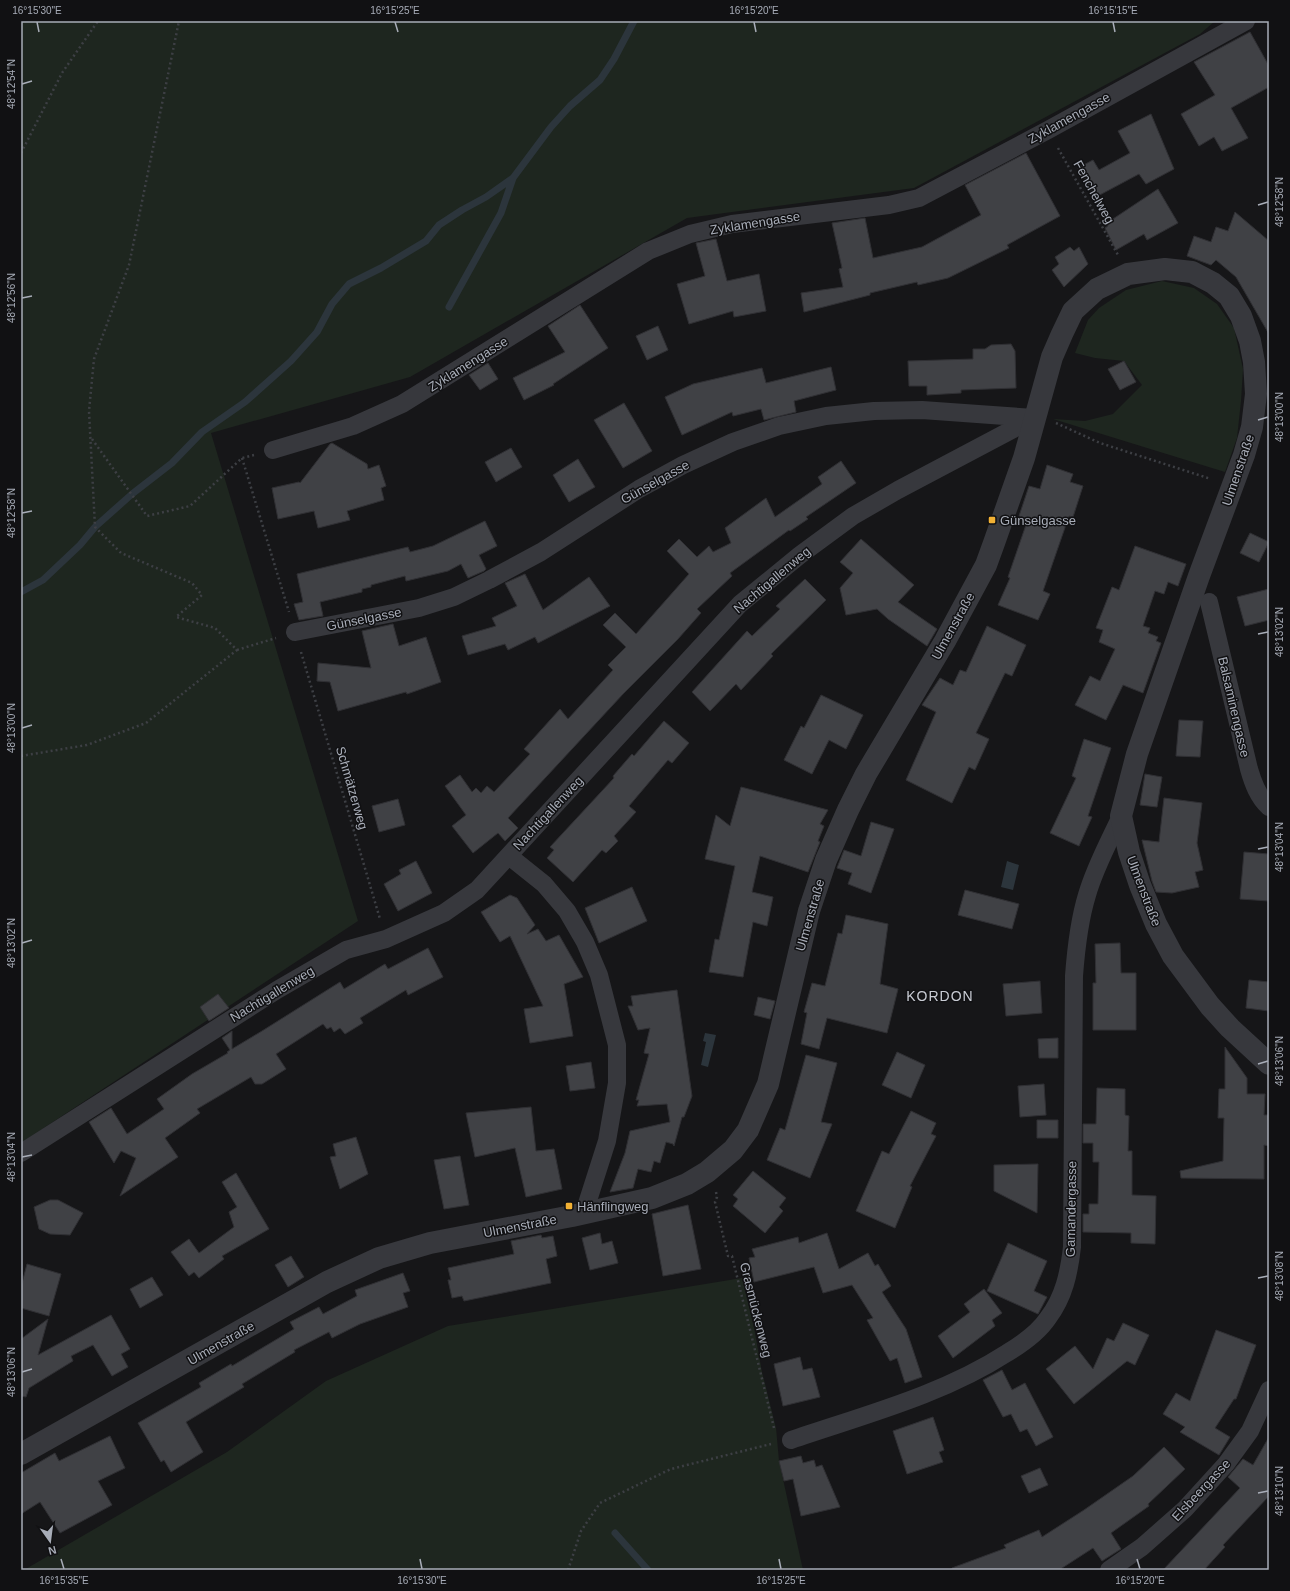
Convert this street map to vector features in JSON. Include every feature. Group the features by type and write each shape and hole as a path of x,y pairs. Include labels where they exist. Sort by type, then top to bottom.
{"street":[{"name":"Zyklamengasse","path":"273,450 353,426 402,404 648,251 690,234 732,224 903,203 919,198 1048,130 1246,21"},
{"name":"Ulmenstraße","path":"21,1454 327,1282 379,1258 430,1243 584,1214 652,1198 687,1184 707,1172 733,1150 748,1130 768,1084 808,911 826,860 848,810 866,774 946,642 986,565 1024,458 1052,358 1074,311 1097,289 1128,274 1164,269 1192,272 1214,283 1229,296 1241,316 1250,341 1254,362 1256,394 1252,428 1244,455 1199,576 1138,754 1121,816 1129,852 1140,885 1156,924 1173,956 1210,1006 1230,1028 1269,1064"},
{"name":"Günselgasse","path":"295,632 419,608 454,597 541,552 639,489 683,465 733,442 779,426 826,416 874,411 922,410 1035,416"},
{"name":"Nachtigallenweg","path":"21,1153 277,990 346,950 386,939 444,913 477,890 510,856 740,604 822,538 872,504 1035,416"},
{"name":"Balsaminengasse","path":"1209,602 1249,769 1255,787 1269,807"},
{"name":"Gamandergasse","path":"781,1439 927,1393 995,1361 1021,1345 1037,1331 1048,1319 1058,1303 1065,1285 1070,1265 1072,1247 1074,976 1076,948 1087,894 1097,867 1121,816"},
{"path":"510,856 544,884 566,911 585,942 599,975 617,1045 617,1083 607,1141 584,1214"},
{"name":"Elsbeergasse","path":"1109,1570 1142,1547 1185,1509 1226,1464 1250,1432 1269,1390"}],"path":[{"path":"21,153 62,73 98,21"},
{"path":"179,21 129,265 94,359 89,411 92,439 94,528 121,553 192,583 202,596 176,617 215,628 237,650"},
{"name":"Fenchelweg","path":"1048,130 1118,257"},
{"path":"1035,416 1100,443 1212,480"},
{"path":"92,439 147,516 190,506 242,458 290,614"},
{"path":"21,756 86,745 146,723 237,650 295,632"},
{"name":"Schmätzerweg","path":"301,650 386,939"},
{"name":"Grasmückenweg","path":"713,1188 717,1197 715,1202 728,1256 732,1256 781,1439"},
{"path":"568,1570 581,1531 600,1503 671,1468 781,1439"}],"shaded area":[{"path":"21,21 1215,21 1200,34 914,188 687,218 410,377 211,433 358,921 21,1143"},
{"path":"1162,281 1194,288 1217,304 1234,328 1243,369 1241,401 1237,438 1225,472 1053,419 1085,421 1113,414 1142,385 1124,361 1095,358 1075,353 1088,320 1099,308 1126,290"},
{"path":"1007,861 1019,865 1013,890 1001,887"},
{"path":"705,1033 716,1035 708,1067 701,1065 706,1042 703,1041"},
{"path":"742,1278 754,1328 762,1372 776,1428 779,1461 803,1570 24,1570 227,1452 326,1381 448,1326"}],"building":[{"path":"1250,32 1269,66 1269,87 1231,108 1248,138 1222,151 1214,137 1199,146 1181,114 1215,95 1194,62"},
{"path":"1151,114 1174,169 1146,184 1139,174 1094,198 1078,168 1093,160 1099,170 1130,153 1118,131"},
{"path":"1026,153 1060,216 1007,245 1009,248 948,278 918,285 917,282 870,293 870,295 804,312 801,293 843,287 839,269 842,268 832,223 865,218 873,258 922,247 981,215 965,185"},
{"path":"1158,189 1178,223 1147,240 1144,234 1116,250 1105,228 1108,226 1107,223"},
{"path":"1235,212 1269,241 1269,334 1236,277 1216,260 1211,265 1187,256 1194,236 1211,242 1216,227 1228,231"},
{"path":"716,239 727,281 759,274 766,311 734,317 733,311 689,324 677,284 705,276 696,243"},
{"path":"1070,247 1074,251 1079,247 1088,264 1064,287 1052,270 1059,264 1055,257"},
{"path":"580,305 608,348 553,384 554,385 524,400 513,378 565,352 548,326"},
{"path":"658,326 668,350 647,360 636,336"},
{"path":"1011,344 1015,351 1016,388 961,390 961,393 927,395 927,386 909,386 908,361 973,359 973,349 985,349 991,345"},
{"path":"1124,361 1136,382 1120,390 1108,369"},
{"path":"488,363 498,379 480,390 469,375"},
{"path":"831,367 836,390 794,401 796,412 764,420 761,409 733,416 732,412 682,435 665,397 693,384 762,368 766,383"},
{"path":"624,403 652,451 623,468 594,420"},
{"path":"332,443 367,464 368,469 379,465 386,486 381,488 384,500 347,511 350,520 318,528 314,511 278,519 272,488 300,483"},
{"path":"511,448 522,467 496,482 485,462"},
{"path":"578,459 595,487 569,502 553,475"},
{"path":"841,461 856,483 806,517 808,519 790,531 789,530 730,573 732,576 697,609 701,613 678,639 624,693 508,818 518,828 505,841 498,833 473,853 452,826 466,815 445,786 460,775 472,792 476,788 481,793 487,786 494,792 530,754 524,749 560,709 568,719 613,670 608,665 626,647 603,625 615,613 636,634 689,574 667,551 679,539 697,557 709,546 713,552 731,543 725,528 766,498 775,517 822,484 818,477"},
{"path":"1047,465 1073,474 1070,482 1083,486 1073,517 1069,516 1043,591 1050,594 1038,620 998,605 1010,578 1008,577 1028,519 1019,516 1029,486 1040,489"},
{"path":"485,521 497,546 479,555 486,569 484,571 468,578 461,564 448,571 406,581 405,576 371,585 371,587 362,589 362,592 320,602 323,616 299,620 294,604 303,602 297,574 408,547 410,552 433,546"},
{"path":"1250,533 1269,542 1259,562 1240,553"},
{"path":"861,539 914,585 898,602 937,629 927,646 888,619 877,609 846,615 840,588 853,573 840,562"},
{"path":"1135,546 1186,564 1178,586 1168,582 1164,594 1155,591 1143,626 1150,628 1148,633 1158,637 1156,641 1161,643 1143,693 1123,685 1106,720 1075,705 1090,676 1100,681 1115,649 1099,642 1103,630 1096,628 1112,587 1119,590"},
{"path":"525,574 543,610 589,577 610,606 538,643 535,637 508,650 505,644 468,655 462,636 496,626 492,618 517,606 505,583"},
{"path":"805,579 826,600 771,654 773,656 741,690 736,684 710,711 692,692 747,631 752,636 780,609 776,606"},
{"path":"1269,589 1269,620 1245,626 1237,597"},
{"path":"393,624 399,646 426,637 441,682 407,694 406,692 338,711 330,682 317,681 318,663 371,668 362,631"},
{"path":"987,626 1026,645 1012,676 1005,673 976,733 989,739 975,770 969,767 952,803 906,780 936,712 922,705 940,678 953,685 960,670 966,672"},
{"path":"821,695 863,715 846,749 829,740 812,774 784,760 801,726 804,728"},
{"path":"1179,720 1203,721 1200,757 1176,756"},
{"path":"664,721 689,743 672,763 668,760 629,806 636,812 614,836 618,841 606,853 602,850 573,882 547,858 554,850 550,847 614,778 613,776 632,754 634,756"},
{"path":"1084,739 1111,748 1088,816 1092,817 1079,846 1050,833 1076,778 1072,776"},
{"path":"1145,774 1162,777 1157,807 1140,805"},
{"path":"741,787 828,810 820,824 824,826 818,841 820,842 808,872 760,856 752,892 773,897 767,926 753,922 743,977 709,972 715,939 719,940 735,866 705,859 716,815 730,826"},
{"path":"1164,798 1202,803 1197,843 1203,870 1195,872 1199,887 1172,893 1156,892 1142,840 1159,842"},
{"path":"398,799 405,825 379,832 372,806"},
{"path":"871,822 894,829 871,893 848,884 852,873 837,868 844,850 861,856"},
{"path":"1244,852 1269,854 1269,901 1240,899"},
{"path":"416,861 432,893 398,911 384,884 401,874 399,870"},
{"path":"632,887 647,921 599,943 585,908"},
{"path":"965,890 1019,904 1012,929 958,915"},
{"path":"510,895 517,898 535,925 527,934 538,929 546,941 559,935 583,977 564,984 573,1036 530,1043 524,1009 543,1006 510,936 500,942 481,912"},
{"path":"846,915 888,924 880,984 898,989 887,1033 827,1018 819,1049 801,1044 807,1013 804,1012 812,983 825,986 838,933 842,934"},
{"path":"1120,943 1121,973 1136,973 1136,1030 1093,1030 1093,983 1096,983 1095,944"},
{"path":"428,948 443,977 408,995 406,990 360,1018 363,1023 345,1034 340,1028 334,1032 331,1027 327,1029 323,1024 276,1054 286,1069 262,1084 255,1084 251,1077 197,1109 200,1113 165,1138 178,1157 120,1196 136,1158 121,1151 114,1163 89,1122 111,1108 127,1134 164,1109 157,1099 192,1074 228,1053 227,1052 230,1050 222,1038 232,1031 232,1049 340,982 344,989 385,964 388,969"},
{"path":"1249,980 1269,982 1269,1011 1246,1008"},
{"path":"1040,981 1042,1013 1006,1016 1003,984"},
{"path":"677,990 692,1096 684,1117 682,1117 674,1146 673,1144 666,1142 660,1163 654,1161 651,1172 638,1169 633,1188 610,1192 625,1153 630,1131 670,1122 667,1104 637,1106 639,1100 636,1100 649,1054 644,1053 650,1028 638,1030 628,1006 633,1006 631,996"},
{"path":"218,994 229,1008 209,1021 200,1007"},
{"path":"758,997 775,1001 770,1019 754,1015"},
{"path":"1058,1038 1058,1058 1039,1058 1038,1039"},
{"path":"1225,1047 1247,1078 1247,1094 1265,1094 1264,1115 1269,1115 1269,1146 1264,1145 1264,1179 1181,1178 1180,1171 1223,1161 1224,1118 1218,1118 1219,1089 1225,1089"},
{"path":"897,1052 925,1065 911,1098 882,1085"},
{"path":"806,1055 837,1063 821,1122 832,1124 810,1178 767,1160 780,1128 785,1130"},
{"path":"591,1062 595,1088 570,1091 566,1066"},
{"path":"1044,1084 1046,1115 1020,1117 1018,1086"},
{"path":"1097,1088 1125,1089 1125,1115 1129,1116 1128,1151 1132,1151 1132,1195 1156,1196 1155,1244 1131,1243 1131,1233 1083,1232 1083,1214 1089,1214 1089,1204 1098,1204 1099,1162 1093,1162 1093,1143 1083,1143 1083,1124 1096,1124"},
{"path":"531,1107 536,1151 554,1149 562,1189 526,1197 515,1148 475,1157 466,1113"},
{"path":"911,1111 936,1123 931,1134 936,1136 910,1186 912,1187 895,1228 856,1211 882,1151 889,1154"},
{"path":"1037,1120 1058,1120 1058,1138 1037,1138"},
{"path":"356,1137 368,1174 340,1189 330,1157 336,1156 333,1144"},
{"path":"460,1156 469,1205 444,1209 434,1160"},
{"path":"1038,1164 1037,1213 994,1191 994,1165"},
{"path":"753,1171 786,1198 779,1207 783,1211 765,1233 733,1206 738,1199 733,1195"},
{"path":"236,1173 269,1229 222,1256 224,1259 199,1278 194,1272 189,1276 171,1252 189,1239 199,1253 234,1227 229,1212 237,1207 222,1182"},
{"path":"50,1200 58,1200 83,1213 70,1235 50,1234 39,1229 34,1207"},
{"path":"688,1205 701,1269 663,1276 652,1214"},
{"path":"600,1233 602,1244 612,1241 618,1263 590,1270 582,1238"},
{"path":"827,1233 839,1269 868,1253 875,1266 878,1264 891,1286 882,1292 906,1329 922,1377 905,1383 897,1358 890,1361 867,1320 873,1318 852,1285 823,1293 814,1267 754,1282 749,1258 755,1257 752,1249 798,1237 799,1243"},
{"path":"541,1235 542,1238 553,1236 557,1256 546,1259 551,1283 464,1301 462,1296 452,1298 448,1280 451,1280 448,1268 514,1254 511,1241"},
{"path":"1008,1243 1047,1261 1034,1291 1047,1297 1038,1314 987,1291"},
{"path":"291,1256 304,1277 288,1287 275,1265"},
{"path":"27,1264 61,1274 49,1316 21,1308 21,1287"},
{"path":"403,1273 410,1291 403,1293 408,1307 360,1324 332,1338 329,1332 294,1350 295,1352 242,1384 244,1387 186,1422 203,1452 171,1472 164,1460 161,1462 138,1423 201,1387 199,1383 231,1364 232,1366 294,1329 290,1322 319,1307 323,1314 357,1296 355,1290"},
{"path":"152,1277 163,1295 140,1308 130,1289"},
{"path":"984,1289 1002,1313 992,1320 995,1326 953,1358 938,1336 970,1312 964,1304"},
{"path":"111,1315 130,1349 121,1354 128,1367 112,1376 93,1345 71,1356 73,1361 29,1388 26,1397 21,1396 21,1339 48,1319 38,1355"},
{"path":"1123,1323 1149,1335 1135,1365 1127,1361 1074,1404 1046,1369 1075,1346 1093,1369 1107,1338 1114,1341"},
{"path":"1216,1330 1256,1345 1236,1399 1234,1399 1215,1428 1230,1437 1219,1455 1180,1432 1185,1427 1163,1414 1176,1393 1190,1401"},
{"path":"800,1357 803,1370 812,1368 820,1397 783,1406 774,1364"},
{"path":"1002,1370 1012,1390 1025,1383 1053,1437 1036,1446 1027,1429 1020,1432 1011,1414 1003,1417 983,1380"},
{"path":"933,1417 944,1450 939,1452 943,1462 907,1474 893,1431"},
{"path":"110,1436 125,1468 98,1481 112,1505 60,1533 40,1502 21,1514 21,1473 55,1453 59,1461"},
{"path":"1269,1437 1269,1496 1223,1545 1225,1547 1204,1570 1163,1570 1240,1488 1228,1477 1243,1459 1253,1465"},
{"path":"1164,1447 1185,1469 1148,1504 1149,1506 1111,1533 1121,1549 1102,1561 1093,1548 1059,1570 952,1570 952,1568 1006,1548 1004,1545 1039,1530 1042,1537 1133,1476"},
{"path":"801,1456 803,1463 814,1460 816,1467 822,1465 840,1507 801,1516 793,1479 784,1481 779,1461"},
{"path":"1040,1468 1048,1485 1029,1493 1021,1476"}],"waterway":[{"path":"21,592 43,580 80,545 95,527 132,494 172,463 202,432 245,402 291,361 317,332 332,304 349,284 381,268 426,241 439,225 486,197 513,178 551,127 570,106 600,80 614,59 634,21"},
{"path":"449,307 501,213 513,178"},
{"path":"615,1533 648,1570"}],"place":[{"name":"Günselgasse","path":"992,520"},
{"name":"Hänflingweg","path":"569,1206"}],"district":[{"name":"KORDON","path":"940,996"}]}
